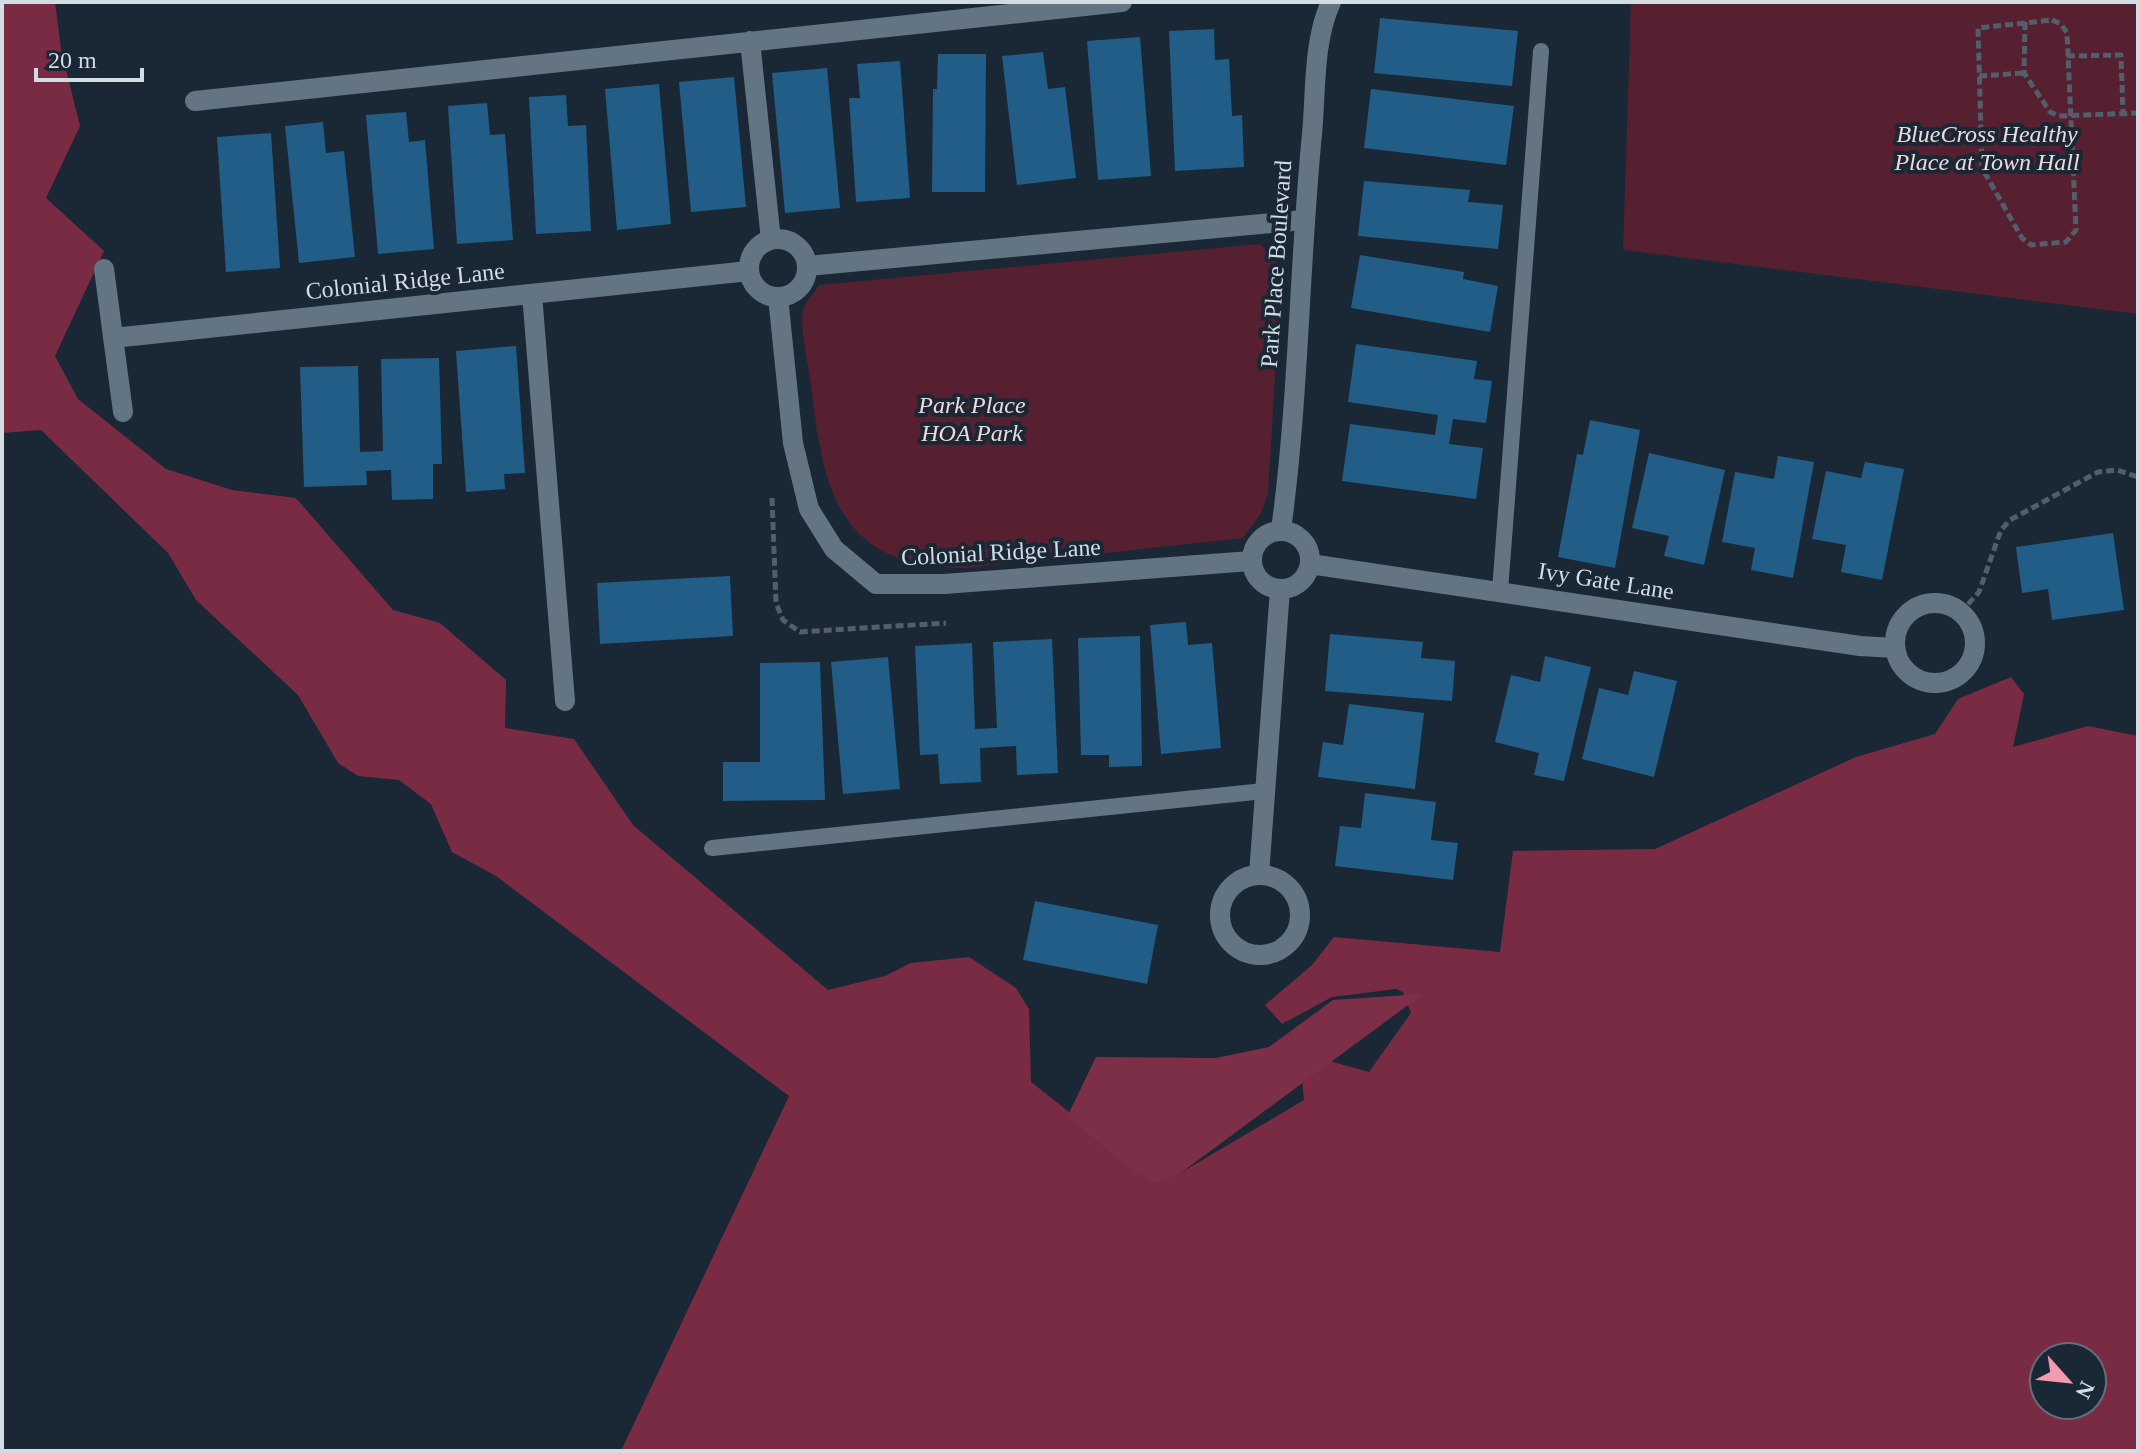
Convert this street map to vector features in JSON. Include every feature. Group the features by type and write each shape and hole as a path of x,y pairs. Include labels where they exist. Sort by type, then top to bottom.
{"street":[{"path":"195,101 1122,2"},
{"name":"Park Place Boulevard","path":"1281,530 1289,471 1304,220 1321,34 1331,2"},
{"path":"750,41 771,240"},
{"path":"807,266 1304,220"},
{"path":"771,240 790,241 798,246 807,266 805,282 799,290 778,297 755,287 749,271 755,250 771,240"},
{"path":"104,269 123,412"},
{"name":"Colonial Ridge Lane","path":"113,338 749,271"},
{"path":"532,294 565,701"},
{"name":"Colonial Ridge Lane","path":"778,297 793,443 809,509 834,549 876,584 944,584 1251,561"},
{"path":"1281,530 1299,536 1305,543 1310,564 1305,578 1289,588 1280,589 1257,577 1251,561 1257,543 1272,532 1281,530"},
{"name":"Ivy Gate Lane","path":"1310,564 1860,646 1895,648"},
{"path":"1259,875 1280,589"},
{"path":"1944,605 1960,613 1972,628 1975,641 1967,667 1958,676 1932,684 1918,680 1899,661 1895,648 1901,623 1919,607 1944,605"},
{"path":"1259,875 1271,876 1292,891 1300,915 1297,929 1281,950 1254,955 1229,942 1219,917 1226,892 1247,877 1259,875"}],"lane":[{"path":"1500,591 1541,51"},
{"path":"712,848 1264,791"}],"path":[{"path":"2052,20 2061,24 2067,33 2076,230 2066,242 2031,245 2022,238 1982,168 1978,28 2025,22 2052,20"},
{"path":"2025,22 2024,73 2050,112 2070,116 2138,113"},
{"path":"2067,56 2121,55 2123,113"},
{"path":"1979,76 2024,73"},
{"path":"1960,613 1979,592 2001,530 2010,520 2098,472 2117,470 2138,477"},
{"path":"772,498 776,603 783,620 800,632 946,623"}],"green space":[{"name":"BlueCross Healthy Place at Town Hall","path":"1631,2 2138,2 2138,314 1623,250"},
{"name":"Park Place HOA Park","path":"1260,244 1276,263 1281,277 1268,494 1261,513 1243,538 967,568 924,565 890,555 865,539 846,517 832,490 822,459 803,337 803,311 819,285"}],"shaded area":[{"path":"2,2 55,2 61,49 80,126 46,198 104,251 55,356 78,399 166,469 232,490 296,498 393,610 440,623 506,680 505,728 574,739 633,825 828,990 885,976 911,963 969,957 1016,988 1029,1009 1031,1082 1148,1174 1182,1172 1304,1100 1301,1069 1315,1057 1369,1072 1411,1013 1403,992 1396,989 1332,997 1282,1024 1265,1005 1312,965 1334,937 1500,952 1513,851 1655,849 1856,757 1935,734 1958,699 2011,677 2024,694 2013,747 2088,726 2138,736 2138,1451 621,1451 789,1096 496,876 452,852 431,804 399,780 358,776 338,763 298,695 196,600 168,553 41,430 2,433"},
{"path":"1423,994 1182,1172 1155,1183 1136,1173 1067,1117 1096,1057 1216,1058 1269,1047 1333,1000"}],"building":[{"path":"1380,18 1518,31 1512,86 1374,73"},
{"path":"1214,29 1215,60 1229,59 1232,116 1242,115 1244,167 1175,171 1169,31"},
{"path":"1140,37 1151,176 1098,180 1087,41"},
{"path":"1043,52 1048,89 1065,87 1076,178 1017,185 1002,56"},
{"path":"938,54 986,54 985,192 932,192 933,89 937,89"},
{"path":"900,61 910,198 856,202 849,98 860,98 857,64"},
{"path":"827,68 840,208 785,213 772,73"},
{"path":"734,77 746,207 691,212 679,82"},
{"path":"659,84 671,224 617,230 605,89"},
{"path":"1371,89 1514,106 1506,165 1364,148"},
{"path":"566,95 568,126 586,125 591,231 536,234 529,97"},
{"path":"487,103 490,135 505,134 513,240 457,244 448,106"},
{"path":"406,112 409,142 425,140 434,249 378,254 366,115"},
{"path":"323,122 326,153 344,151 355,257 299,263 285,126"},
{"path":"271,133 280,268 226,272 217,137"},
{"path":"1364,181 1470,190 1468,202 1503,205 1498,249 1358,236"},
{"path":"1360,255 1464,272 1463,279 1498,286 1490,332 1351,308"},
{"path":"1356,344 1477,361 1474,379 1492,381 1486,423 1453,419 1449,444 1483,448 1476,499 1342,481 1350,424 1435,435 1438,415 1348,402"},
{"path":"516,346 525,473 504,474 505,489 466,492 456,351"},
{"path":"439,358 442,464 433,464 433,499 392,500 391,470 366,471 367,485 304,487 300,367 358,366 360,452 383,451 381,359"},
{"path":"1590,420 1640,430 1615,568 1558,557 1577,454 1583,455"},
{"path":"1649,453 1725,470 1704,565 1664,556 1669,536 1632,528"},
{"path":"1778,456 1814,462 1793,578 1751,570 1755,548 1722,542 1735,472 1774,479"},
{"path":"1865,462 1904,469 1882,580 1841,572 1846,545 1812,539 1826,471 1861,478"},
{"path":"2113,533 2124,610 2052,620 2048,589 2022,593 2016,547"},
{"path":"730,576 733,636 600,644 597,583"},
{"path":"1186,622 1188,645 1212,643 1221,748 1161,754 1150,625"},
{"path":"1330,634 1423,642 1421,658 1455,661 1452,701 1325,691"},
{"path":"1140,636 1142,766 1109,767 1109,755 1081,755 1078,638"},
{"path":"1052,639 1058,773 1017,775 1016,746 980,748 981,782 940,784 938,754 920,755 915,646 972,643 975,729 997,728 993,642"},
{"path":"1545,656 1591,667 1564,781 1534,775 1539,753 1495,742 1511,675 1540,682"},
{"path":"888,657 900,789 843,794 831,662"},
{"path":"820,662 825,800 723,801 723,762 760,762 760,663"},
{"path":"1634,671 1677,681 1654,777 1582,759 1599,688 1628,695"},
{"path":"1349,704 1424,713 1415,789 1318,777 1323,742 1343,745"},
{"path":"1365,793 1436,802 1431,840 1458,843 1453,880 1335,866 1340,826 1361,828"},
{"path":"1035,901 1158,925 1147,984 1023,960"}]}
